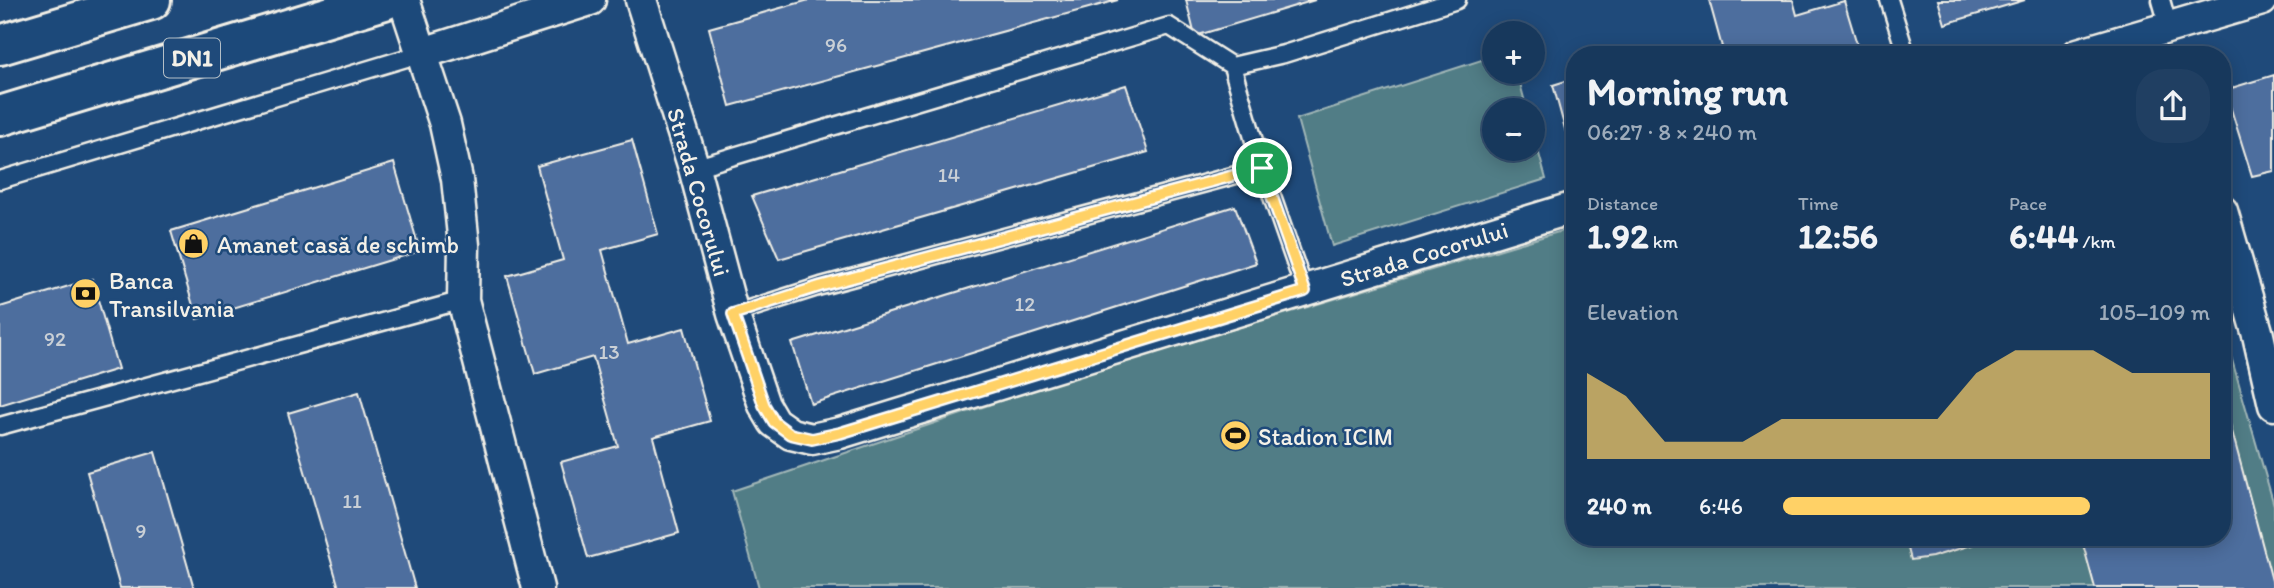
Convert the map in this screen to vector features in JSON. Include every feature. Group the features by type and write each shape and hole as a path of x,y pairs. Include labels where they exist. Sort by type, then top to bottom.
{"main road":[{"path":"0,45 151,0"},
{"name":"DN1","path":"0,116 384,0"}],"street":[{"path":"404,0 444,124 457,179 464,245 463,300 538,588"},
{"path":"423,54 590,0"},
{"name":"Strada Cocorului","path":"641,0 694,168 733,314 764,405 774,422 790,434 812,439 840,433 1566,210"},
{"path":"2105,46 2262,0"},
{"path":"2231,236 2266,332 2274,405"}],"lane":[{"path":"1233,66 1283,54 1457,0"},
{"path":"1889,0 1903,46"},
{"path":"694,168 1169,26 1233,66 1262,168 1305,291"},
{"path":"0,180 423,54"},
{"path":"733,314 821,286 1262,168"},
{"path":"0,426 463,300"}],"green space":[{"path":"1482,60 1482,84 1520,84 1524,98 1482,98 1482,161 1541,161 1546,179 1332,246 1297,119"},
{"name":"Stadion ICIM","path":"1566,230 1566,546 2231,546 2231,357 2274,505 2274,588 759,588 732,491 1060,381"}],"building":[{"path":"809,0 1118,0 730,106 709,28"},
{"path":"1186,0 1315,0 1195,36"},
{"path":"1709,0 1793,0 1797,15 1844,1 1858,46 1722,46"},
{"path":"1938,0 2025,0 1945,24"},
{"path":"2274,75 2274,171 2252,176 2231,109 2231,88"},
{"path":"1566,81 1566,133 1553,85"},
{"path":"1126,85 1148,152 779,259 752,196"},
{"path":"632,140 658,234 602,250 628,344 684,328 710,421 653,437 679,533 588,558 561,462 618,446 593,357 535,374 507,276 563,260 537,166"},
{"path":"394,163 420,251 197,319 171,231"},
{"path":"1235,206 1256,263 811,404 792,343"},
{"path":"92,279 118,369 0,405 0,307"},
{"path":"359,392 415,588 339,588 288,413"},
{"path":"2231,428 2274,588 2095,588 2083,546 2231,546"},
{"path":"155,452 194,588 120,588 87,472"},
{"path":"1907,546 1968,546 1932,557 1911,560"}],"place":[{"name":"Amanet casă de schimb","path":"194,244"},
{"name":"Banca Transilvania","path":"86,294"},
{"name":"Stadion ICIM","path":"1235,436"}],"route":[{"path":"1262,168 1305,291 840,433 812,439 790,434 774,422 764,405 733,314 821,286 1262,168"}]}
